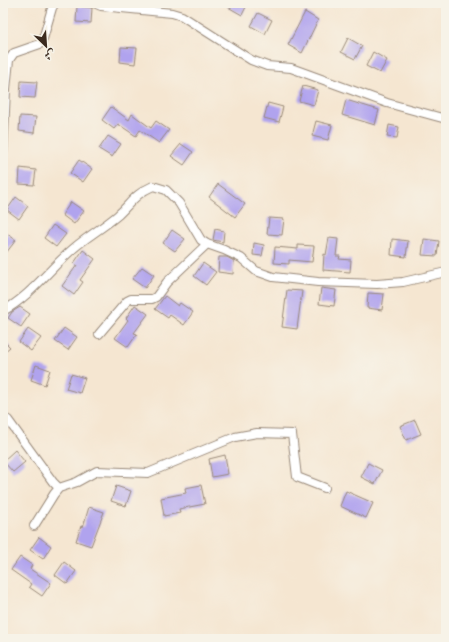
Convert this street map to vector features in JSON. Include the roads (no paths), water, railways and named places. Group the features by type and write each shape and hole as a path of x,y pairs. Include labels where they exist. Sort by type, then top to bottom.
{"street":[{"path":"3,156 9,60 14,53 40,44 55,3"},
{"path":"94,3 101,6 172,13 182,16 251,60 267,66 291,68 387,103 446,119"},
{"path":"3,311 36,287 75,247 119,214 131,200 143,190 153,186 166,190 179,203 201,240 240,258 256,271 272,277 289,280 377,284 403,282 446,272"},
{"path":"99,334 127,301 131,299 152,299 156,297 166,282 207,244"},
{"path":"3,417 8,420 59,488"},
{"path":"34,526 59,488 77,482 97,471 148,473 235,436 257,433 292,434 297,477 325,488"}]}
